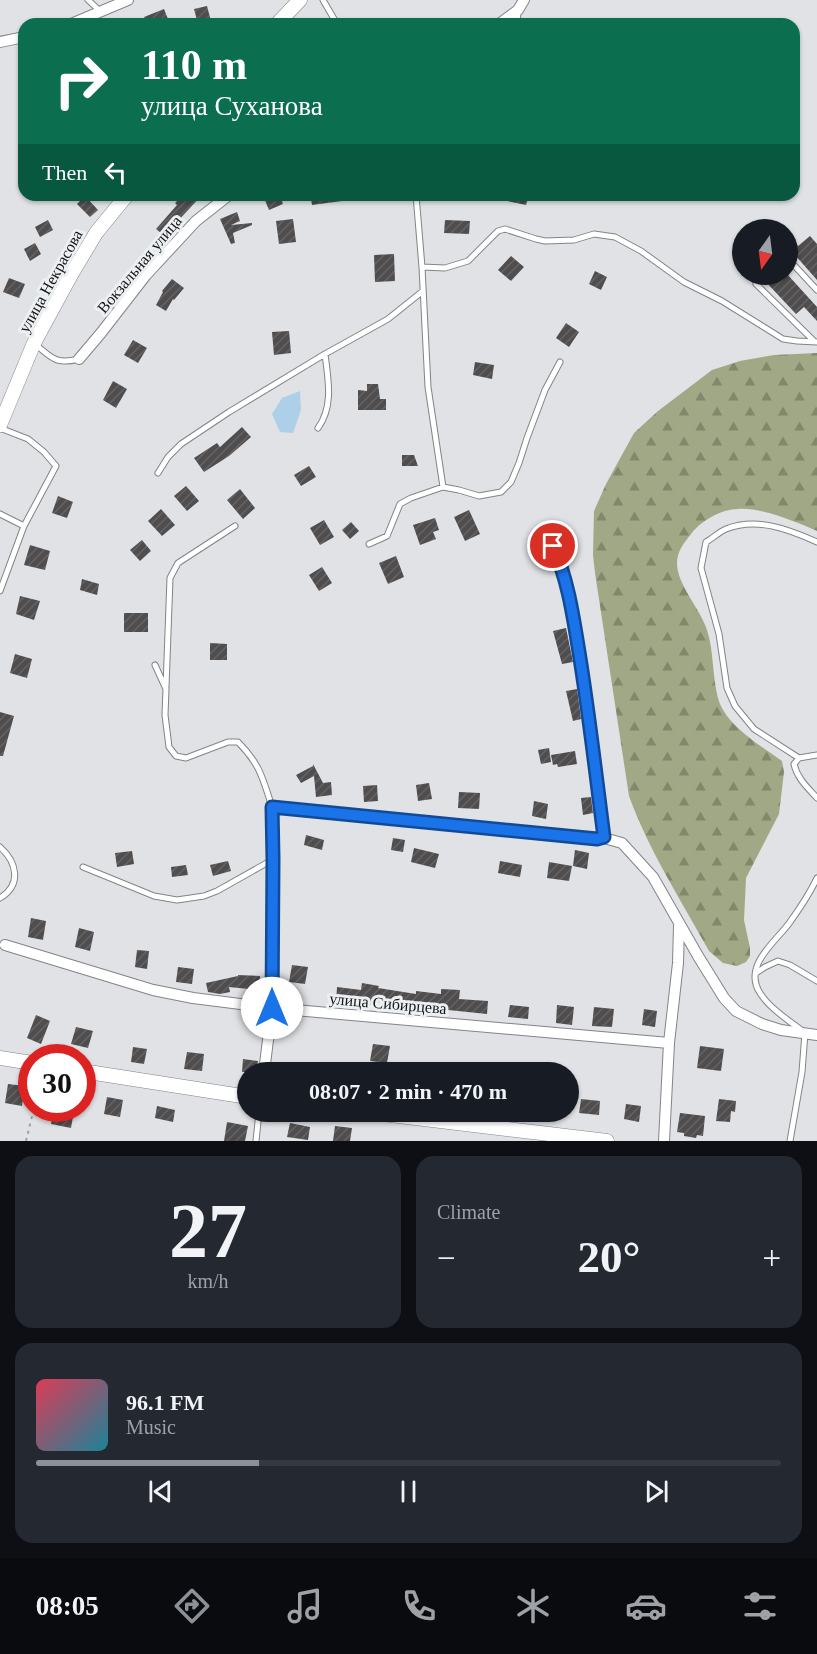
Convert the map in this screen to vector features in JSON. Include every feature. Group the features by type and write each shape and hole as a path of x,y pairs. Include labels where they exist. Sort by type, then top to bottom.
{"main road":[{"path":"284,18 300,0"},
{"name":"улица Некрасова","path":"0,427 34,343 96,233 122,201"},
{"path":"0,1058 18,1061"},
{"path":"96,1073 237,1094"},
{"path":"449,1122 607,1141"}],"street":[{"path":"84,18 128,0"},
{"path":"507,18 518,10 524,0"},
{"path":"0,42 18,38"},
{"name":"Вокзальная улица","path":"79,359 146,275 196,220 221,201"},
{"path":"553,546 562,567 570,601 585,690 604,837"},
{"path":"265,1062 272,1008 272,807 597,839 604,837 622,843 653,877 724,998 736,1011 762,1024 781,1030 817,1035"},
{"path":"664,1141 669,1042 678,963 679,924"},
{"name":"улица Сибирцева","path":"5,945 153,990 193,998 272,1008 669,1042"}],"lane":[{"path":"88,0 100,11"},
{"path":"323,0 334,18"},
{"path":"517,18 518,10"},
{"path":"416,201 428,387 443,487"},
{"path":"422,267 444,268 468,261 498,231 506,229 545,241 574,240 594,234 615,237 641,251 684,282 722,301 783,339 815,341"},
{"path":"798,270 817,290"},
{"path":"757,285 815,341"},
{"path":"158,473 168,457 181,444 325,354 388,319 423,291"},
{"path":"34,343 53,359 66,363 79,359"},
{"path":"318,428 324,420 329,389 325,354"},
{"path":"369,544 387,536 400,504 411,498 443,487 479,496 501,492 510,482 519,464 526,438 545,390 560,362"},
{"path":"0,427 28,439 56,466 24,526 0,591"},
{"path":"0,514 24,526"},
{"path":"799,758 754,729 735,706 727,688 719,634 701,568 706,542 726,530 753,523 789,529 817,542"},
{"path":"235,526 178,563 171,578 165,715 169,747 176,756 186,758 228,742 238,742 250,754 262,773 272,807"},
{"path":"155,664 166,689"},
{"path":"817,755 799,758 794,764 801,780 817,798"},
{"path":"0,847 13,863 14,885 0,898"},
{"path":"83,867 154,896 177,900 204,896 217,891 273,859"},
{"path":"790,1141 802,1072 804,1033 776,1010 760,993 755,974 759,960 773,939 789,924 817,878"},
{"path":"755,974 778,961 790,965 817,981"},
{"path":"256,1141 258,1122"}],"path":[{"path":"26,1141 31,1122"}],"green space":[{"path":"817,353 817,531 757,510 732,510 718,513 700,525 683,544 677,559 681,580 707,630 716,690 722,708 744,734 782,761 784,772 779,814 746,878 744,920 750,956 746,962 737,966 723,963 709,951 656,856 629,796 595,573 594,511 634,433 658,411 712,370 740,361 774,355"}],"water":[{"path":"300,391 301,410 293,433 280,432 272,414 282,398"}],"building":[{"path":"207,6 210,18 196,18 194,9"},
{"path":"164,9 168,18 144,18"},
{"path":"80,201 90,201 98,210 90,217 77,204"},
{"path":"177,201 196,201 166,237 156,229 177,205 175,203"},
{"path":"265,201 282,201 283,204 269,210"},
{"path":"311,201 342,201 312,205"},
{"path":"507,201 527,201 526,205"},
{"path":"237,212 240,221 231,225 252,223 252,225 233,233 235,243 231,244 220,219"},
{"path":"293,219 296,242 279,244 276,221"},
{"path":"48,220 53,230 40,237 35,227"},
{"path":"445,220 470,221 469,234 444,233"},
{"path":"810,236 817,244 817,280 798,258 798,246"},
{"path":"35,243 41,254 30,261 24,249"},
{"path":"394,254 395,281 375,282 374,255"},
{"path":"511,256 524,267 511,281 498,270"},
{"path":"595,271 607,277 601,290 589,284"},
{"path":"9,278 25,284 19,298 3,292"},
{"path":"172,279 184,288 173,299 166,311 156,305 162,291"},
{"path":"769,285 797,285 817,307 817,321 804,307 796,314"},
{"path":"566,323 579,332 569,347 556,338"},
{"path":"289,331 291,353 274,355 272,332"},
{"path":"133,340 147,348 138,363 124,355"},
{"path":"475,362 494,365 492,379 473,375"},
{"path":"113,381 127,389 116,408 103,400"},
{"path":"367,384 378,384 380,399 386,399 386,410 358,410 358,390 367,391"},
{"path":"242,427 251,437 229,456 204,472 194,458 217,443 220,447"},
{"path":"402,455 414,455 418,466 402,466"},
{"path":"309,466 316,477 301,486 294,475"},
{"path":"186,486 199,501 187,511 174,496"},
{"path":"240,489 255,508 243,519 227,500"},
{"path":"58,496 73,502 67,518 52,513"},
{"path":"161,509 175,525 162,536 148,521"},
{"path":"469,510 480,534 465,541 454,517"},
{"path":"435,518 439,530 433,532 436,539 420,545 413,525"},
{"path":"324,520 334,537 320,545 310,528"},
{"path":"351,522 359,531 350,539 342,530"},
{"path":"142,540 151,551 140,561 130,550"},
{"path":"30,545 50,551 45,570 24,565"},
{"path":"396,556 404,577 388,584 379,563"},
{"path":"322,567 332,583 319,591 309,575"},
{"path":"82,579 99,584 97,595 80,590"},
{"path":"20,596 40,601 34,620 16,614"},
{"path":"124,613 148,613 148,632 124,632"},
{"path":"566,628 573,662 562,664 553,631"},
{"path":"210,643 227,644 227,660 210,660"},
{"path":"15,654 32,659 27,678 10,673"},
{"path":"577,689 581,719 573,721 566,691"},
{"path":"0,712 14,716 3,756 0,756"},
{"path":"549,748 551,762 541,764 538,750"},
{"path":"575,751 577,764 558,767 557,764 553,765 551,755"},
{"path":"313,764 323,783 331,782 332,795 316,797 314,776 301,783 296,775"},
{"path":"429,783 432,799 418,801 416,785"},
{"path":"377,785 378,801 364,802 363,786"},
{"path":"459,792 480,793 479,809 458,808"},
{"path":"591,797 593,813 583,815 581,798"},
{"path":"534,801 548,804 546,819 532,816"},
{"path":"306,835 324,840 322,850 304,845"},
{"path":"393,838 405,840 403,852 391,850"},
{"path":"414,848 439,854 435,868 411,862"},
{"path":"575,850 589,853 587,869 573,866"},
{"path":"132,851 134,864 117,867 115,853"},
{"path":"228,861 231,871 213,876 210,865"},
{"path":"500,861 522,865 520,877 498,873"},
{"path":"549,862 572,866 569,881 547,878"},
{"path":"186,865 188,875 172,877 171,867"},
{"path":"31,918 46,921 43,940 28,937"},
{"path":"79,928 94,932 90,951 75,947"},
{"path":"137,950 149,951 147,969 135,967"},
{"path":"292,965 308,967 305,984 289,982"},
{"path":"178,967 194,969 192,984 176,982"},
{"path":"238,975 260,976 259,990 229,987 230,992 220,994 208,992 206,983"},
{"path":"362,983 416,994 416,991 441,994 441,989 460,990 459,999 488,1001 487,1014 429,1008 429,1011 414,1009 414,1006 376,1001 376,1006 352,1002 351,1005 336,1004 337,987 361,990"},
{"path":"510,1005 529,1007 528,1019 508,1017"},
{"path":"557,1005 574,1007 572,1025 556,1023"},
{"path":"594,1007 614,1009 612,1027 592,1026"},
{"path":"644,1009 657,1011 655,1027 642,1025"},
{"path":"36,1015 50,1021 41,1044 27,1038"},
{"path":"76,1027 93,1031 89,1044 71,1044"},
{"path":"373,1044 390,1046 387,1062 370,1061"},
{"path":"700,1046 724,1049 721,1071 697,1068"},
{"path":"133,1047 147,1049 144,1064 131,1062"},
{"path":"187,1052 204,1054 202,1071 184,1069"},
{"path":"243,1059 258,1061 258,1062 243,1062"},
{"path":"8,1084 18,1085 18,1105 5,1103"},
{"path":"107,1097 123,1100 120,1117 104,1114"},
{"path":"581,1099 600,1101 599,1115 579,1113"},
{"path":"719,1099 736,1101 735,1112 731,1111 730,1122 716,1121"},
{"path":"626,1104 641,1106 639,1122 624,1119"},
{"path":"157,1106 175,1110 173,1122 155,1118"},
{"path":"680,1113 705,1116 703,1136 697,1135 696,1138 677,1132"},
{"path":"51,1122 72,1122 71,1128 51,1124"},
{"path":"227,1122 248,1126 245,1141 224,1141"},
{"path":"290,1123 310,1127 308,1140 287,1137"},
{"path":"335,1126 352,1128 350,1141 333,1141"}],"route":[{"path":"272,1008 272,807 597,839 604,837 585,690 568,590 553,546"}]}
